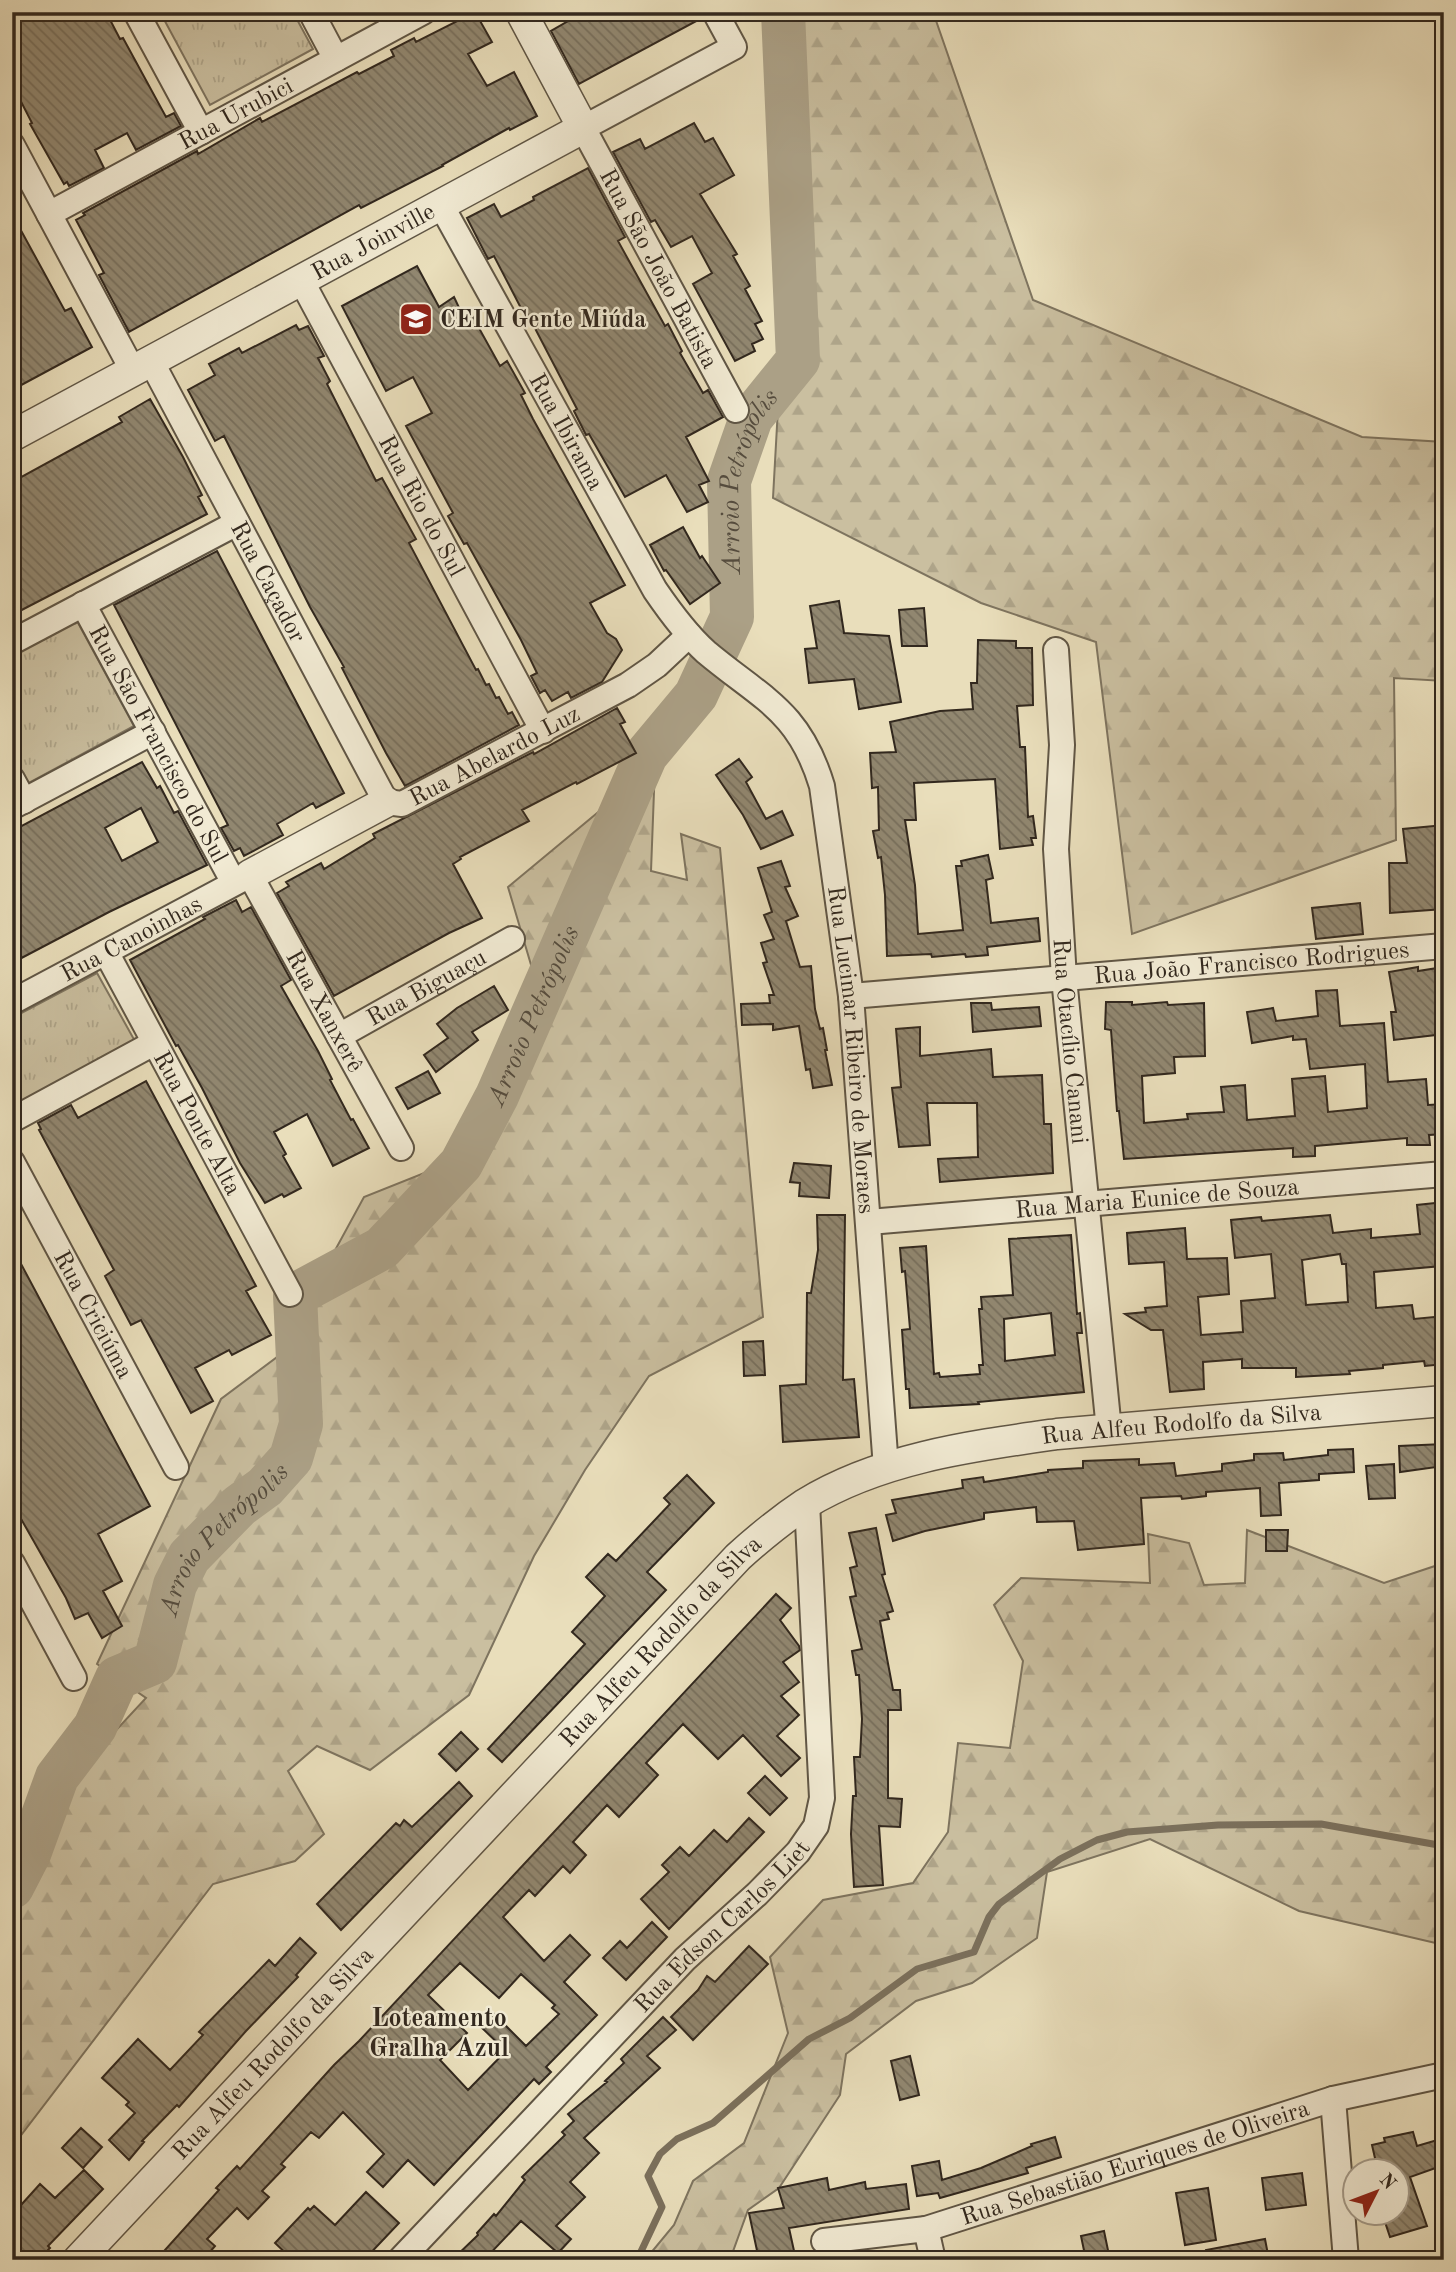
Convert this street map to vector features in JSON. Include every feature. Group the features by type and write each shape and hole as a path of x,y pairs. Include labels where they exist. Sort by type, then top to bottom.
{"street":[{"path":"136,12 201,132"},
{"path":"311,12 336,59"},
{"name":"Rua Urubici","path":"49,214 423,12"},
{"path":"521,12 583,128"},
{"name":"Rua Joinville","path":"12,436 734,47 715,12"},
{"name":"Rua São João Batista","path":"583,128 736,410"},
{"name":"Rua Caçador","path":"12,145 49,214 237,523 386,802"},
{"name":"Rua Ibirama","path":"441,205 637,561 670,613 696,642 728,669"},
{"name":"Rua Rio do Sul","path":"301,280 544,731"},
{"path":"12,642 237,523"},
{"name":"Rua São Francisco do Sul","path":"83,604 153,732 242,879"},
{"name":"Rua Abelardo Luz","path":"242,879 386,802 402,804 544,731 628,685 696,642"},
{"name":"Rua Otacílio Canani","path":"1056,650 1062,745 1056,849 1064,978 1109,1430"},
{"name":"Rua Lucimar Ribeiro de Moraes","path":"728,669 764,695 783,713 800,735 814,761 822,786 851,996 886,1468"},
{"path":"12,779 18,804 153,732"},
{"name":"Rua Canoinhas","path":"12,1002 242,879"},
{"name":"Rua Xanxerê","path":"242,879 339,1036 401,1148"},
{"name":"Rua Biguaçu","path":"339,1036 512,939"},
{"name":"Rua João Francisco Rodrigues","path":"851,996 1444,946"},
{"name":"Rua Ponte Alta","path":"106,952 290,1294"},
{"path":"12,1119 154,1043"},
{"name":"Rua Criciúma","path":"12,1162 20,1196 176,1467"},
{"name":"Rua Maria Eunice de Souza","path":"869,1222 1444,1174"},
{"name":"Rua Alfeu Rodolfo da Silva","path":"78,2260 738,1557 773,1526 807,1503 886,1468 999,1442 1444,1401"},
{"name":"Rua Edson Carlos Liet","path":"400,2260 685,1959 757,1894 798,1852 816,1826 822,1798 807,1503"},
{"path":"12,1563 74,1678"},
{"name":"Rua Sebastião Euriques de Oliveira","path":"824,2241 926,2229 1333,2099 1444,2075"},
{"path":"1333,2099 1346,2260"},
{"path":"926,2229 933,2260"}],"green space":[{"path":"160,12 293,12 313,49 210,105"},
{"path":"800,12 933,12 1033,300 1362,437 1444,442 1444,681 1394,678 1396,840 1132,934 1096,642 981,603 773,498"},
{"path":"77,621 134,726 27,784 12,757 12,656"},
{"path":"655,765 651,871 687,880 681,834 720,848 763,1317 649,1376 585,1470 534,1556 469,1695 370,1770 317,1746 288,1771 324,1834 295,1861 213,1884 12,2147 12,1899 26,1885 68,1782 146,1698 97,1664 221,1399 277,1357 364,1197 447,1164 534,975 508,887"},
{"path":"97,973 136,1043 12,1109 12,1018"},
{"path":"1247,1530 1384,1583 1444,1563 1444,1945 1299,1911 1150,1839 1047,1872 1037,1938 972,1983 916,2001 846,2054 840,2095 779,2188 748,2210 731,2257 735,2260 645,2260 674,2225 693,2181 744,2143 788,2033 770,1957 823,1900 913,1883 948,1832 958,1743 1010,1748 1023,1661 994,1605 1021,1578 1150,1583 1148,1534 1189,1543 1204,1585 1245,1583"}],"building":[{"path":"12,12 106,12 166,117 174,113 181,126 136,150 127,133 95,150 104,168 69,186 67,182 64,184 30,124 32,123 12,84"},
{"path":"475,12 492,42 468,54 487,86 514,72 537,116 510,130 509,128 361,208 359,205 129,332 99,275 104,273 76,220 85,215 83,213 197,151 198,154 260,118 262,122 357,72 359,74 394,56 391,50 414,38 416,42"},
{"path":"584,12 700,12 702,18 579,84 551,31"},
{"path":"694,123 705,142 713,138 734,175 700,194 737,254 733,256 750,286 745,289 762,321 755,324 763,339 752,344 755,351 735,361 693,284 712,273 692,236 671,247 655,220 651,222 613,152 640,139 645,149"},
{"path":"588,168 625,237 618,241 665,326 668,324 682,351 680,353 703,393 708,390 723,417 686,437 709,481 699,485 708,502 687,512 666,475 625,497 589,434 586,435 574,411 577,409 526,311 523,312 494,256 488,259 467,218 494,204 501,217"},
{"path":"12,214 65,311 71,308 92,347 12,390"},
{"path":"417,266 439,307 454,297 462,314 469,310 500,366 507,361 525,393 521,395 533,419 625,585 590,603 607,633 616,639 622,650 602,682 571,698 568,692 552,701 545,690 540,693 531,676 537,673 521,640 467,543 464,544 448,516 453,513 406,426 432,413 413,377 386,391 342,306"},
{"path":"296,325 299,330 308,326 324,356 318,358 330,381 327,384 376,481 382,478 416,539 409,543 476,670 478,669 486,685 489,684 496,698 499,697 508,714 512,712 519,725 405,786 310,607 224,436 215,441 188,390 215,375 209,364 239,348 242,353"},
{"path":"150,399 202,495 198,497 207,514 12,615 12,482 122,422 119,417"},
{"path":"683,527 700,558 702,556 720,583 690,604 666,570 664,571 650,545"},
{"path":"217,551 344,793 316,808 313,803 277,824 283,835 244,856 240,848 234,851 221,828 228,825 114,605"},
{"path":"839,601 844,633 889,636 901,702 859,709 854,679 809,683 805,649 817,648 810,606"},
{"path":"924,608 927,646 902,646 899,610"},
{"path":"978,640 1016,641 1016,648 1032,648 1033,705 1017,706 1020,747 1025,747 1028,817 1033,816 1036,838 1031,838 1033,845 1000,849 995,779 914,783 916,820 905,820 915,885 918,934 963,930 956,866 962,866 961,861 988,855 993,878 986,880 991,923 1038,918 1040,941 987,947 988,955 887,956 881,857 878,858 873,831 879,830 878,787 872,788 870,753 896,752 890,722 940,711 973,709 971,683 977,683"},
{"path":"617,708 625,722 620,724 636,753 522,810 529,821 460,857 461,859 453,864 482,918 449,933 334,996 277,893 289,886 286,882 321,863 324,869 375,838 373,834 533,752 534,754"},
{"path":"739,759 752,777 746,782 766,819 782,811 793,835 761,849 743,815 716,775"},
{"path":"142,762 157,788 160,786 174,813 178,811 207,865 12,963 12,831","holes":["141,808 158,842 122,861 105,828"]},
{"path":"1444,825 1444,909 1390,913 1389,863 1407,863 1403,829"},
{"path":"781,861 790,886 785,887 798,916 786,921 800,967 811,966 815,1009 820,1029 823,1028 832,1085 813,1088 810,1069 806,1070 799,1026 773,1030 773,1024 742,1025 741,1004 770,1003 769,995 774,995 763,963 767,962 761,943 774,939 764,915 772,912 758,868"},
{"path":"236,900 242,912 251,907 291,980 281,986 318,1051 351,1120 353,1119 369,1148 333,1166 307,1114 274,1132 286,1154 283,1156 301,1188 265,1203 240,1163 202,1088 130,960"},
{"path":"1360,903 1363,934 1316,939 1312,908"},
{"path":"1418,967 1418,971 1444,967 1444,1034 1394,1040 1391,1012 1396,1012 1389,972"},
{"path":"494,986 508,1010 472,1032 478,1040 436,1072 424,1055 448,1038 437,1024 457,1008"},
{"path":"1337,990 1340,1026 1384,1023 1388,1082 1426,1079 1428,1105 1444,1104 1444,1134 1429,1135 1430,1145 1407,1145 1407,1138 1315,1146 1315,1156 1293,1157 1293,1148 1124,1159 1117,1111 1111,1030 1105,1029 1106,1002 1132,1002 1132,1005 1204,1003 1205,1056 1174,1057 1175,1073 1142,1076 1144,1123 1188,1119 1187,1114 1224,1112 1221,1087 1245,1085 1247,1120 1295,1116 1292,1079 1325,1076 1328,1112 1367,1108 1365,1064 1310,1069 1306,1039 1293,1040 1293,1036 1252,1043 1247,1012 1273,1008 1276,1021 1318,1016 1316,991"},
{"path":"971,1003 991,1003 992,1010 1039,1007 1041,1026 973,1032"},
{"path":"920,1027 920,1056 991,1049 993,1077 1042,1075 1044,1124 1051,1124 1053,1173 940,1182 938,1159 978,1157 977,1103 927,1103 930,1145 899,1147 892,1088 901,1087 896,1029"},
{"path":"428,1071 440,1093 408,1109 396,1088"},
{"path":"146,1081 256,1286 246,1291 271,1335 232,1355 229,1350 195,1368 213,1401 191,1413 141,1320 131,1325 105,1276 114,1270 39,1130 41,1129 38,1123 71,1105 78,1118"},
{"path":"794,1163 831,1166 829,1198 799,1196 800,1183 790,1182"},
{"path":"1444,1202 1444,1245 1440,1245 1442,1266 1374,1272 1376,1308 1412,1305 1414,1319 1444,1316 1444,1364 1425,1366 1424,1361 1349,1371 1350,1374 1296,1377 1296,1368 1242,1368 1242,1359 1203,1362 1204,1389 1170,1392 1163,1330 1151,1330 1125,1314 1146,1312 1145,1308 1167,1306 1164,1262 1129,1264 1127,1233 1185,1228 1187,1259 1227,1258 1229,1294 1198,1297 1201,1335 1243,1332 1241,1301 1275,1298 1271,1254 1235,1258 1231,1220 1261,1217 1262,1221 1330,1215 1333,1233 1371,1229 1371,1238 1420,1234 1417,1205","holes":["1340,1254 1342,1264 1346,1264 1348,1302 1306,1305 1302,1260"]},
{"path":"817,1215 845,1215 843,1380 854,1379 859,1437 783,1442 780,1386 806,1384 807,1293 811,1293 818,1250"},
{"path":"1071,1235 1077,1314 1080,1313 1082,1333 1077,1333 1084,1392 978,1402 979,1404 910,1408 902,1330 910,1329 905,1271 902,1272 900,1248 926,1246 934,1374 939,1373 940,1377 980,1374 979,1365 983,1365 979,1309 982,1309 981,1297 1013,1295 1009,1239","holes":["1051,1313 1055,1355 1005,1361 1004,1319"]},
{"path":"12,1247 150,1506 98,1534 122,1581 103,1591 122,1626 102,1638 88,1613 75,1619 66,1598 12,1503"},
{"path":"763,1341 765,1375 744,1376 743,1342"},
{"path":"1444,1444 1444,1466 1400,1472 1399,1446"},
{"path":"1353,1449 1354,1472 1319,1474 1319,1480 1279,1483 1281,1515 1261,1516 1260,1488 1206,1492 1206,1496 1182,1499 1181,1496 1141,1498 1144,1544 1078,1550 1074,1521 1037,1522 1036,1507 984,1513 984,1519 925,1531 893,1541 886,1515 896,1513 892,1500 963,1488 962,1480 983,1477 984,1482 1048,1470 1083,1468 1083,1461 1139,1459 1139,1465 1174,1463 1176,1476 1222,1471 1222,1464 1254,1460 1254,1454 1283,1453 1284,1460 1328,1455 1328,1450"},
{"path":"1394,1464 1395,1498 1369,1499 1366,1466"},
{"path":"687,1475 714,1503 647,1572 666,1590 502,1762 488,1749 585,1644 572,1632 605,1596 586,1577 608,1554 616,1561 670,1504 664,1498"},
{"path":"876,1528 885,1574 882,1575 893,1611 887,1613 889,1619 880,1621 893,1690 900,1690 901,1710 888,1710 888,1798 902,1799 900,1827 879,1826 883,1885 854,1887 851,1834 853,1796 856,1796 854,1757 860,1757 862,1719 859,1675 856,1675 852,1651 862,1649 850,1597 856,1596 850,1568 857,1566 849,1533"},
{"path":"1266,1530 1288,1530 1287,1551 1266,1551"},
{"path":"776,1594 791,1608 780,1620 800,1650 783,1662 799,1682 781,1696 799,1715 777,1736 800,1758 781,1776 743,1735 718,1759 683,1724 646,1763 658,1775 619,1817 607,1805 573,1842 586,1855 570,1873 563,1866 535,1896 529,1890 503,1917 544,1961 570,1935 590,1955 564,1982 597,2015 546,2067 551,2072 539,2084 534,2079 434,2185 408,2160 383,2187 367,2172 384,2154 343,2112 319,2138 311,2132 281,2164 285,2167 262,2191 269,2197 248,2219 237,2208 207,2239 215,2246 203,2260 156,2260 219,2190 216,2188 237,2166 240,2169","holes":["460,1963 499,1998 521,1974 555,2005 552,2008 559,2014 526,2046 493,2013 480,2026 506,2051 468,2090 440,2060 467,2033 428,1995"]},
{"path":"461,1732 478,1749 456,1771 439,1754"},
{"path":"765,1776 787,1798 770,1815 748,1793"},
{"path":"459,1782 472,1796 341,1930 317,1904 396,1823 400,1826 404,1820 412,1827"},
{"path":"749,1818 764,1832 669,1929 641,1899 669,1872 662,1865 680,1847 689,1856 714,1830 727,1842"},
{"path":"652,1922 667,1937 626,1980 603,1958 620,1941 627,1948"},
{"path":"300,1938 316,1953 296,1975 298,1977 179,2107 177,2105 142,2141 144,2142 129,2160 109,2140 135,2113 126,2105 129,2102 102,2078 138,2039 170,2070 203,2035 199,2032 269,1960 275,1966"},
{"path":"749,1946 768,1964 693,2040 671,2017 698,1990 707,1976 715,1982"},
{"path":"663,2017 676,2030 647,2056 660,2068 584,2138 599,2153 570,2182 585,2197 556,2226 571,2239 558,2253 521,2221 484,2260 452,2260 478,2235 494,2214 496,2216 525,2180 522,2177 565,2135 562,2132 574,2121 568,2114 607,2082 605,2081 624,2063 621,2059"},
{"path":"910,2056 919,2095 900,2100 891,2061"},
{"path":"81,2128 102,2147 83,2168 62,2148"},
{"path":"1413,2132 1417,2146 1444,2138 1444,2165 1410,2177 1410,2156 1374,2156 1372,2145 1385,2142 1384,2138"},
{"path":"1055,2137 1061,2157 1026,2168 1028,2173 940,2198 938,2193 917,2196 912,2166 939,2161 942,2180 981,2168 1032,2146 1031,2144"},
{"path":"84,2170 103,2189 38,2260 24,2260 12,2249 12,2215 40,2184 55,2198"},
{"path":"1302,2173 1306,2205 1266,2210 1262,2178"},
{"path":"1410,2177 1427,2226 1390,2237 1386,2226 1410,2226"},
{"path":"827,2178 829,2190 865,2182 866,2189 906,2184 909,2209 789,2228 796,2260 759,2260 749,2213 784,2208 778,2188"},
{"path":"1208,2188 1216,2240 1185,2245 1176,2193"},
{"path":"366,2192 399,2223 364,2260 293,2260 275,2243 308,2208 310,2210 314,2206 335,2225"},
{"path":"1104,2231 1110,2260 1086,2260 1081,2236"},
{"path":"1265,2239 1269,2260 1207,2260 1206,2250"}],"waterway":[{"name":"Arroio Petrópolis","path":"12,1887 29,1854 57,1777 95,1727 117,1678 155,1662 175,1585 189,1557 239,1506 265,1487 291,1458 301,1424 295,1295 382,1248 461,1164 497,1096 646,755 696,695 732,617 729,481 751,418 798,360 783,12"},
{"path":"637,2260 662,2207 648,2176 660,2154 677,2139 713,2123 809,2039 850,2018 917,1969 974,1952 989,1917 999,1904 1060,1859 1097,1840 1127,1832 1218,1825 1321,1824 1444,1846"}],"place":[{"name":"CEIM Gente Miúda","path":"416,319"}],"district":[{"name":"Loteamento Gralha Azul","path":"439,2032"}]}
